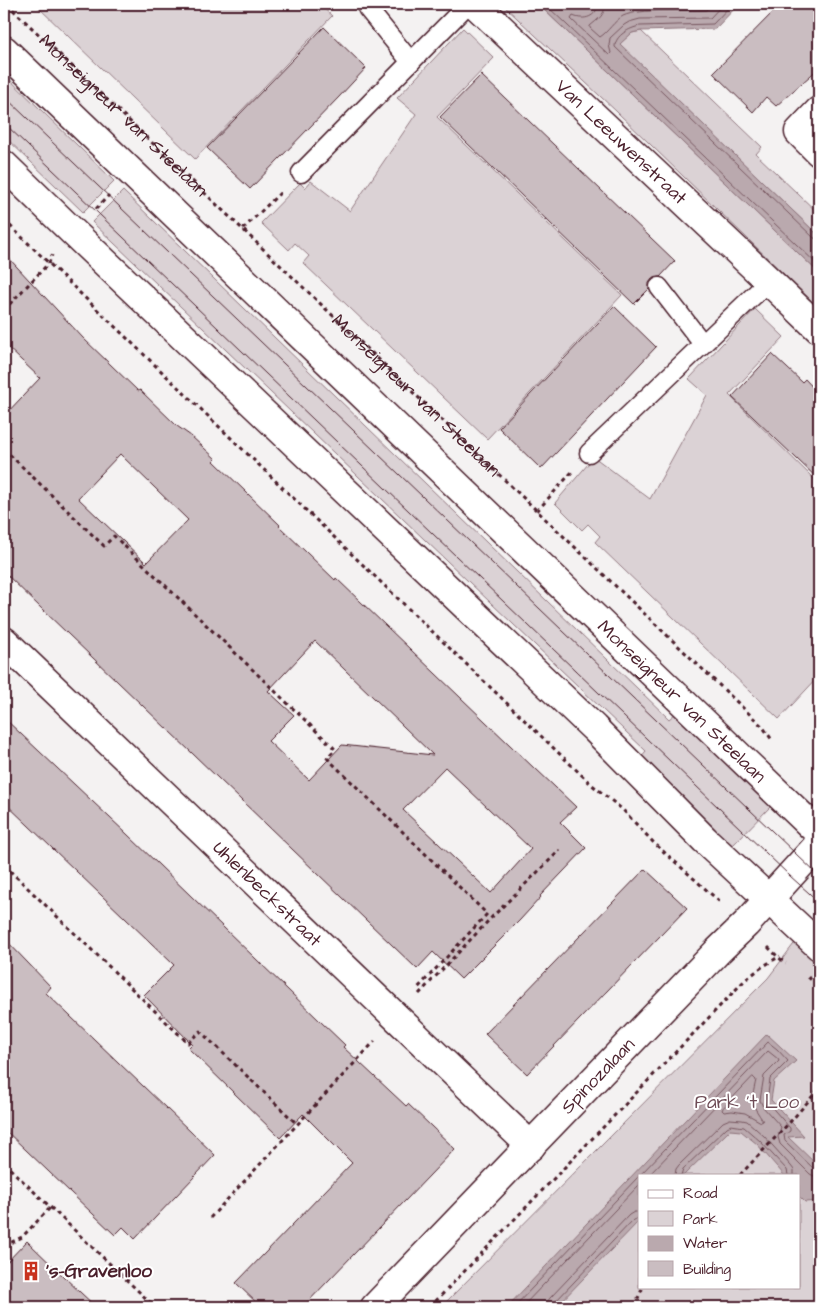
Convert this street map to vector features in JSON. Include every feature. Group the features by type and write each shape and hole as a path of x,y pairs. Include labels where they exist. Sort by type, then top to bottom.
{"main road":[{"name":"Van Leeuwenstraat","path":"475,4 819,329"},
{"name":"Monseigneur van Steelaan","path":"4,50 819,833"},
{"path":"819,110 798,132 819,152"},
{"path":"4,165 594,728 705,840 819,946"},
{"name":"Uhlenbeckstraat","path":"4,641 532,1146"},
{"name":"Spinozalaan","path":"376,1307 718,950 746,924 819,844"}],"lane":[{"path":"301,173 468,4"},
{"path":"367,8 411,62"},
{"path":"589,453 769,280"},
{"path":"659,287 703,344"}],"path":[{"name":"Monseigneur van Steelaan","path":"7,4 763,728 774,742"},
{"path":"4,310 49,264 52,256 73,232 156,146"},
{"path":"243,229 301,173"},
{"path":"4,220 591,784 623,810 654,843 746,924 779,958 792,967"},
{"path":"4,449 104,546 114,536 335,749 327,758 487,914 210,1218"},
{"path":"537,511 589,453"},
{"path":"4,841 9,846 4,852"},
{"path":"395,1016 560,850"},
{"path":"4,865 188,1043 200,1031 297,1124"},
{"name":"Spinozalaan","path":"430,1307 745,980 762,967 779,958"},
{"path":"806,976 819,987"},
{"path":"741,1174 819,1089"},
{"path":"4,1163 155,1307"},
{"path":"4,1246 22,1237 50,1208"},
{"path":"634,1307 643,1288"}],"green space":[{"path":"37,4 319,4 332,16 195,159"},
{"path":"502,4 538,4 819,273 819,308 617,112"},
{"path":"463,28 494,58 437,117 622,295 487,439 303,263 309,256 295,243 289,250 261,223 300,183 305,188 311,181 350,211 416,114 397,98"},
{"path":"641,31 762,147 756,154 819,214 819,236 619,44 632,33"},
{"path":"4,74 114,181 83,212 4,136"},
{"path":"123,191 669,719 676,713 771,806 732,846 640,758 646,751 92,222"},
{"path":"755,309 784,337 729,395 819,484 819,676 779,719 595,542 600,536 588,524 582,530 555,503 594,457 650,499 707,395 689,379"},
{"name":"Park 't Loo","path":"819,911 819,1307 441,1307 768,978"}],"water":[{"path":"538,4 577,4 581,7 595,4 739,4 715,29 641,31 632,33 620,44 819,236 819,273"},
{"path":"767,1034 796,1061 774,1081 771,1100 804,1136 788,1137 819,1167 819,1201 805,1202 800,1197 800,1174 783,1174 757,1144 741,1131 730,1130 685,1174 638,1174 638,1222 556,1307 507,1307"}],"building":[{"path":"781,4 819,4 819,68 776,106 766,97 753,112 713,73"},
{"path":"324,27 366,68 250,189 207,148"},
{"path":"481,75 675,261 660,277 652,279 649,283 649,289 634,304 440,117"},
{"path":"4,253 83,338 138,391 140,390 177,426 216,459 214,461 279,526 576,807 560,822 586,848 520,920 461,979 433,952 417,969 4,572 4,416 40,378 4,344","holes":["120,454 188,520 146,563 78,498","315,641 433,755 342,745 309,780 268,741 294,715 268,691","445,767 531,849 491,893 403,810"]},
{"path":"614,306 656,347 541,469 499,428"},
{"path":"772,354 802,382 805,379 819,394 819,480 732,397"},
{"path":"4,718 345,1045 343,1047 406,1106 408,1104 455,1149 303,1307 261,1307 236,1283 352,1163 303,1114 280,1138 188,1048 192,1044 144,995 174,965 4,802"},
{"path":"645,869 687,908 527,1074 485,1034"},
{"path":"4,938 51,987 46,993 215,1155 135,1239 123,1227 115,1235 4,1129"},
{"name":"'s-Gravenloo","path":"27,1241 96,1307 4,1307 4,1265"}],"tram line":[{"path":"4,96 819,876"},
{"path":"4,123 819,902"}],"place":[{"name":"'s-Gravenloo","path":"31,1271"}]}
